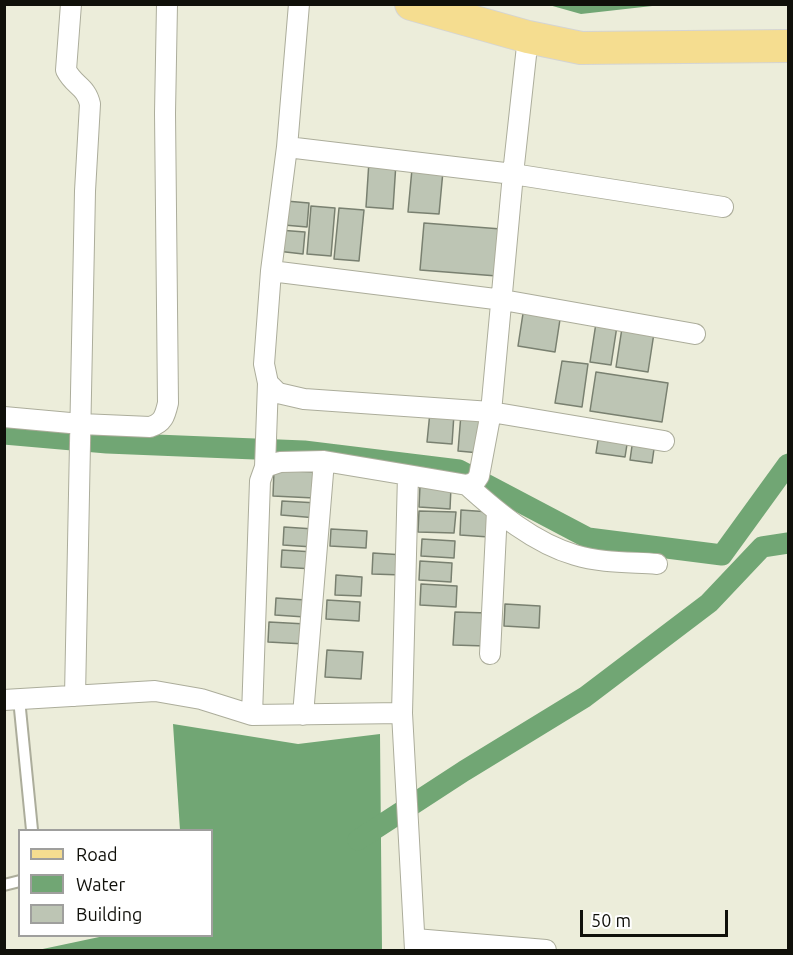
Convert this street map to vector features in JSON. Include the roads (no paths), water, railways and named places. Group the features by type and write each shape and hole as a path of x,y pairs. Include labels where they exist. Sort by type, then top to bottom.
{"main road":[{"path":"411,4 528,37 580,48 789,46"}],"street":[{"path":"71,4 66,70 71,80 88,94 90,104 85,191 75,696"},
{"path":"4,417 81,425 150,427 159,424 164,417 168,403 165,113 167,4"},
{"path":"252,716 258,496 260,480 266,467 268,383 264,364 271,271 287,147 299,4"},
{"path":"474,481 491,412 528,37"},
{"path":"287,147 513,174 723,207"},
{"path":"271,271 502,300 695,334"},
{"path":"268,383 278,393 304,399 491,412 664,441"},
{"path":"266,467 280,462 324,461 408,475 474,481 497,511 555,548 594,560 657,564"},
{"path":"303,716 324,461"},
{"path":"408,475 402,713 415,945 546,951"},
{"path":"490,654 497,511"},
{"path":"12,699 155,691 201,699 252,716 402,713"}],"lane":[{"path":"12,699 32,829"}],"water":[{"path":"549,5 661,5 581,14"},
{"path":"173,724 298,744 380,734 382,950 38,950 99,937 213,937 213,829 180,829"}],"waterway":[{"path":"4,434 107,443 304,451 459,470 588,538 722,555 788,464"},
{"path":"358,840 464,771 585,697 709,603 762,547 788,543"}]}
